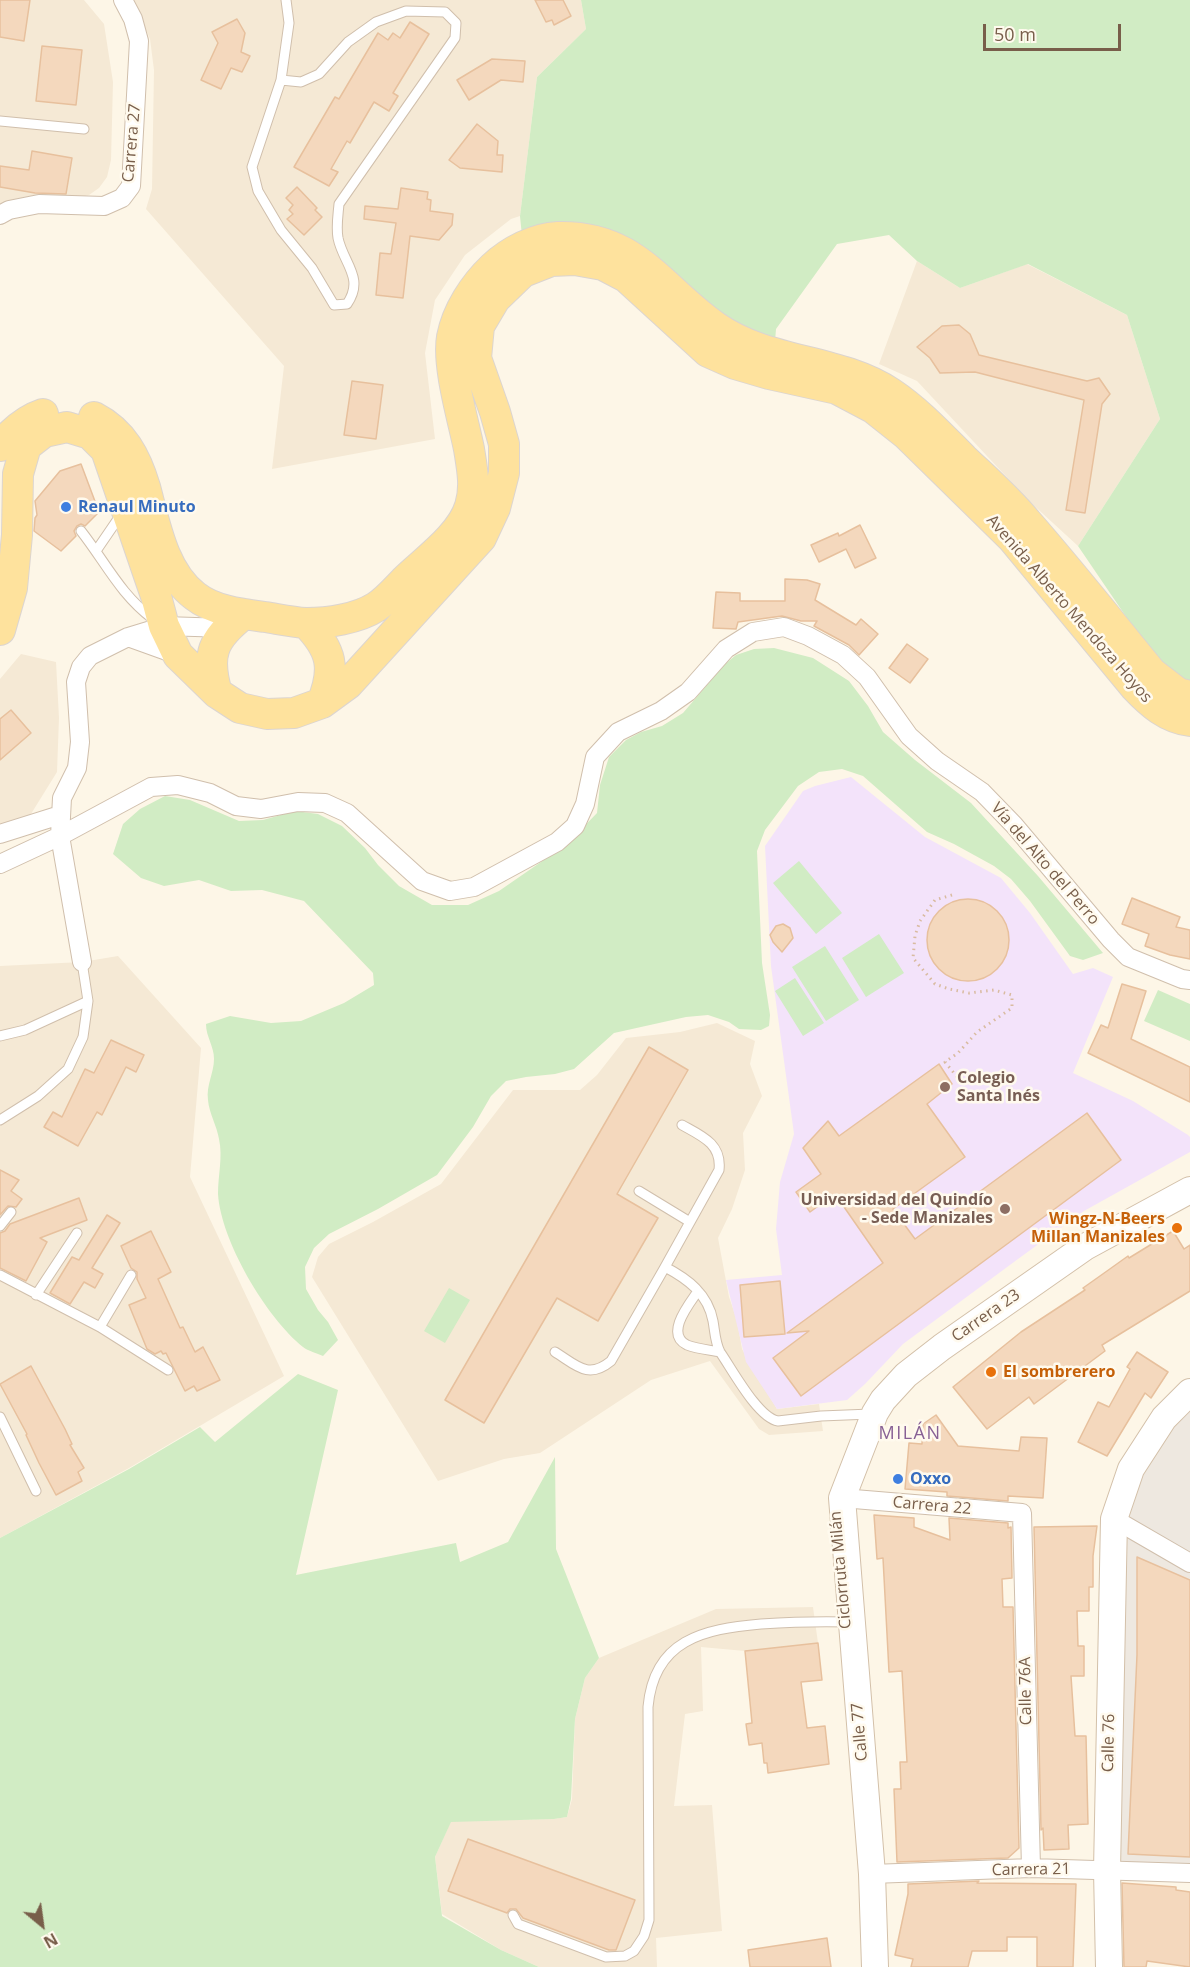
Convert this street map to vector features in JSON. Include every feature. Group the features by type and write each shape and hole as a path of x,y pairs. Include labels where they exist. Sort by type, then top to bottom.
{"main road":[{"name":"Avenida Alberto Mendoza Hoyos","path":"0,446 8,436 30,419 58,409 87,413 108,424 125,441 139,467 168,561 180,582 197,598 215,606 235,621 306,623 351,618 377,606 459,528 470,506 474,475 453,366 452,339 460,312 476,286 494,266 523,246 549,238 578,237 612,245 644,265 716,327 745,344 774,354 847,372 890,392 927,422 1025,519 1152,673 1178,693 1190,696"},
{"name":"Avenida Alberto Mendoza Hoyos","path":"0,630 12,588 17,535 18,474 26,446 44,432 67,427 90,434 106,450 164,626 178,655 217,693 240,708 267,714 294,713 322,703 348,684 481,538 495,508 504,473 504,444 476,358 479,326 495,299 523,272 551,261 575,260 603,266 626,278 708,352 735,364 769,374 837,389 873,408 907,435 1012,538 1153,706 1182,720 1190,721"},
{"path":"217,693 211,671 214,648 235,621"},
{"path":"306,623 322,639 330,660 330,682 322,703"},
{"name":"Carrera 23","path":"842,1498 875,1413 883,1400 906,1375 942,1347 1085,1247 1190,1190"},
{"name":"Calle 76","path":"1109,1967 1107,1870 1114,1518 1131,1469 1164,1418 1190,1392"},
{"name":"Calle 77","path":"842,1498 873,1874 875,1967"}],"street":[{"name":"Carrera 27","path":"0,215 9,210 39,204 105,206 122,198 131,186 139,41 133,19 123,0"},
{"path":"82,962 60,836 62,798 77,768 80,742 76,682 81,666 90,656 128,637 164,626 235,621"},
{"name":"Vía del Alto del Perro","path":"0,864 60,836 151,787 178,784 210,793 236,806 261,809 298,802 325,803 347,813 422,881 450,891 474,887 557,842 575,826 585,804 595,757 618,732 661,711 688,692 726,649 735,643 753,632 784,627 808,636 843,656 867,677 909,736 937,761 982,792 1014,825 1128,957 1182,979 1190,980"},
{"path":"128,637 178,655"},
{"path":"0,834 60,815"},
{"name":"Carrera 22","path":"842,1498 1022,1513"},
{"name":"Calle 76A","path":"1022,1513 1031,1868"},
{"path":"1114,1518 1190,1563"},
{"name":"Carrera 21","path":"873,1874 1031,1868 1190,1873"}],"lane":[{"path":"281,80 301,82 319,74 348,42 376,22 406,10 445,12 456,23 455,39 339,204 336,223 338,239 354,278 354,294 347,304 334,304 312,268 281,230 258,191 252,166 281,80 289,23 286,0"},
{"path":"0,121 84,129"},
{"path":"96,550 125,509"},
{"path":"81,531 124,593 138,607 164,626"},
{"path":"0,1120 38,1096 68,1069 83,1037 88,1001 82,962"},
{"path":"0,1036 25,1030 88,1001"},
{"path":"555,1352 585,1371 597,1370 611,1361 665,1267 719,1170 718,1152 712,1142 682,1125"},
{"path":"639,1191 690,1222"},
{"path":"0,1226 11,1212"},
{"path":"36,1295 77,1233"},
{"path":"665,1267 685,1277 698,1291 710,1309 716,1346 756,1404 771,1420 875,1413"},
{"path":"0,1275 100,1328 168,1370"},
{"path":"100,1328 130,1275"},
{"path":"698,1291 679,1320 678,1333 681,1341 688,1346 720,1352"},
{"path":"0,1417 36,1491"},
{"path":"513,1915 518,1924 606,1957 625,1956 634,1951 644,1936 649,1920 648,1707 650,1687 660,1666 674,1650 692,1638 713,1630 809,1620 851,1622"}],"path":[{"path":"952,895 935,900 920,921 915,936 913,958 935,984 969,993 994,990 1012,995 1012,1008 977,1032 958,1053 945,1062 958,1078"}],"shaded area":[{"path":"0,0 84,0 104,24 113,82 111,160 107,177 99,188 89,195 0,206"},
{"path":"133,0 581,0 586,29 537,77 520,216 511,219 465,255 435,300 425,353 435,439 272,469 284,366 146,209 152,189 154,70 150,39"},
{"path":"917,261 960,288 1027,264 1127,315 1160,419 1078,546 1029,501 917,381 879,364"},
{"path":"21,654 56,662 59,718 57,772 26,822 0,829 0,679"},
{"name":"Colegio Santa Inés","path":"851,777 925,837 1001,878 1030,913 1073,974 1093,968 1113,977 1073,1073 1133,1101 1188,1135 1190,1152 1084,1211 903,1344 847,1400 777,1409 746,1362 726,1280 782,1275 776,1229 780,1182 794,1134 771,966 765,846 803,791"},
{"path":"118,956 201,1048 190,1177 284,1376 129,1468 0,1538 0,966 82,962"},
{"path":"717,1023 755,1041 750,1064 762,1096 743,1133 745,1170 732,1209 718,1238 742,1349 777,1409 819,1404 823,1431 769,1435 759,1429 710,1361 651,1380 540,1453 504,1459 438,1481 312,1277 318,1257 329,1244 441,1184 513,1090 580,1090 597,1075 626,1038 680,1032"},
{"path":"1190,1392 1190,1880 1111,1875 1114,1519"},
{"path":"813,1607 818,1643 745,1651 701,1647 703,1711 685,1714 674,1806 712,1805 722,1931 656,1938 657,1967 539,1967 501,1950 442,1914 435,1857 451,1821 567,1817 572,1799 575,1719 585,1678 599,1658 716,1609"}],"green space":[{"path":"581,0 1190,0 1190,696 1178,693 1078,546 1160,419 1127,315 1028,264 960,288 917,261 889,235 837,244 776,329 774,354 523,246 520,216 537,77 586,29"},
{"path":"774,648 813,658 849,681 868,706 883,732 971,803 1038,876 1103,953 1083,960 1070,956 1011,879 994,866 927,832 863,776 842,769 819,772 798,786 765,830 757,851 762,963 770,1015 769,1026 761,1030 739,1029 729,1022 708,1015 686,1017 614,1033 574,1069 506,1081 491,1096 473,1127 437,1175 329,1234 314,1248 305,1267 306,1289 338,1340 323,1356 305,1348 289,1334 261,1298 236,1255 227,1234 218,1194 220,1146 208,1095 214,1054 206,1024 230,1016 271,1023 301,1021 344,1003 374,985 373,973 304,901 262,890 231,891 199,880 164,886 141,878 113,854 123,824 140,809 165,796 190,800 239,821 263,820 295,811 318,814 342,826 399,886 432,905 468,905 499,891 567,844 597,813 600,785 609,757 626,740 641,732 662,726 683,713 725,664 736,655 754,649"},
{"path":"799,861 842,913 816,934 773,883"},
{"path":"879,934 904,973 866,997 842,958"},
{"path":"825,946 859,1000 826,1021 792,967"},
{"path":"795,978 824,1023 803,1036 775,991"},
{"path":"1158,990 1190,1004 1190,1041 1144,1021"},
{"path":"449,1288 470,1300 445,1343 424,1331"},
{"path":"298,1374 338,1390 296,1575 456,1543 460,1562 508,1542 555,1457 556,1549 599,1658 585,1678 575,1719 571,1799 567,1817 451,1822 435,1857 442,1916 501,1950 539,1967 0,1967 0,1538 129,1469 200,1427 215,1442"}],"building":[{"path":"0,0 30,0 24,41 0,37"},
{"path":"535,0 563,0 571,16 554,25 552,20 546,22"},
{"path":"237,19 245,33 241,52 250,56 242,72 231,68 221,89 201,80 218,43 212,32"},
{"path":"410,22 429,34 393,93 398,96 389,111 374,102 350,143 347,141 331,169 338,172 329,186 294,167 335,97 339,99 378,33 388,40 393,33 400,38"},
{"path":"42,46 82,50 76,105 36,101"},
{"path":"492,59 525,61 523,82 501,80 469,100 457,80"},
{"path":"477,124 498,141 497,155 503,155 502,172 460,168 449,160"},
{"path":"32,151 72,158 66,194 35,193 0,187 0,166 29,170"},
{"path":"297,187 317,208 315,210 322,217 304,235 287,219 293,214 289,210 293,205 286,198"},
{"path":"401,188 428,192 427,199 431,200 430,211 453,214 452,225 439,240 410,236 403,298 376,295 380,253 391,254 396,223 364,219 365,206 398,209"},
{"path":"959,325 970,334 979,355 1087,381 1099,378 1110,394 1102,404 1085,513 1066,510 1084,400 975,372 940,373 930,358 917,347 942,326"},
{"path":"352,381 383,385 376,439 344,435"},
{"name":"Renaul Minuto","path":"81,464 99,512 85,526 81,524 77,526 74,531 76,536 61,551 34,531 37,515 35,501 60,471"},
{"path":"860,525 876,558 855,568 846,549 819,562 811,545 838,533 839,536"},
{"path":"785,579 807,580 820,584 815,600 856,625 861,619 878,634 859,655 849,645 814,626 817,621 801,621 782,616 738,622 736,629 713,628 716,592 740,593 740,601 785,601"},
{"path":"907,644 928,659 910,683 889,668"},
{"path":"11,710 31,733 0,760 0,719"},
{"path":"1132,898 1180,917 1176,927 1190,930 1190,959 1145,946 1149,934 1122,924"},
{"path":"960,899 976,899 991,906 1002,917 1009,932 1006,956 997,969 976,981 960,981 945,974 934,963 927,948 927,932 934,917 945,906"},
{"path":"783,924 790,928 793,938 782,952 770,935 776,926"},
{"path":"1122,984 1146,991 1131,1039 1190,1067 1190,1102 1088,1053 1101,1025 1108,1028"},
{"path":"111,1040 144,1055 136,1072 126,1067 102,1115 97,1112 78,1146 44,1127 53,1112 62,1117 85,1069 94,1073"},
{"path":"649,1047 688,1070 617,1194 658,1218 598,1321 557,1298 484,1423 445,1400"},
{"path":"939,1064 952,1084 927,1104 965,1157 893,1209 915,1239 1087,1113 1121,1160 801,1396 773,1358 809,1331 787,1333 883,1263 835,1194 810,1212 796,1192 821,1174 803,1148 828,1121 839,1136"},
{"path":"0,1170 19,1180 11,1191 22,1199 16,1207 8,1206 0,1215"},
{"path":"79,1198 87,1220 40,1238 47,1242 26,1281 0,1268 0,1233 5,1231 10,1224"},
{"path":"107,1215 120,1223 92,1268 103,1274 95,1288 84,1282 70,1304 50,1293 72,1257 79,1260"},
{"path":"151,1231 171,1272 158,1279 180,1328 183,1327 195,1352 203,1347 220,1380 197,1391 194,1386 185,1391 166,1353 163,1354 161,1351 155,1354 147,1349 129,1305 146,1298 137,1279 137,1272 131,1268 121,1246"},
{"path":"1173,1231 1184,1249 1190,1245 1190,1291 1102,1345 1105,1351 1034,1404 1029,1397 987,1429 953,1387 1021,1332 1085,1290 1083,1288 1128,1256 1129,1258"},
{"path":"780,1281 785,1334 744,1337 740,1285"},
{"path":"1137,1352 1168,1372 1151,1398 1145,1393 1107,1456 1078,1442 1098,1402 1109,1407 1130,1369 1127,1367"},
{"path":"31,1366 65,1429 72,1444 70,1445 84,1468 78,1472 82,1481 56,1495 0,1384"},
{"path":"936,1415 958,1446 1019,1451 1021,1437 1047,1438 1043,1498 1008,1496 1008,1501 947,1496 947,1492 905,1489 909,1443 922,1444 923,1424"},
{"path":"874,1515 914,1518 914,1527 950,1540 949,1518 1008,1523 1008,1528 1011,1527 1012,1578 1002,1579 1003,1607 1013,1607 1019,1848 1008,1858 897,1862 894,1789 901,1789 900,1762 907,1762 902,1671 889,1672 883,1558 877,1559"},
{"path":"1097,1526 1093,1556 1093,1587 1089,1587 1089,1611 1077,1611 1078,1646 1084,1646 1084,1676 1071,1676 1075,1736 1086,1736 1088,1824 1068,1825 1069,1849 1044,1850 1043,1828 1041,1830 1034,1527"},
{"path":"1137,1557 1190,1580 1190,1857 1128,1854 1137,1655"},
{"path":"818,1643 822,1680 801,1682 807,1728 825,1726 829,1764 768,1773 767,1763 764,1763 762,1743 749,1745 746,1724 752,1723 745,1651"},
{"path":"468,1839 635,1900 616,1950 609,1950 523,1918 516,1909 510,1909 507,1913 448,1891"},
{"path":"979,1881 977,1883 1076,1884 1073,1967 1037,1967 1037,1937 1007,1937 1007,1951 972,1951 968,1967 911,1967 913,1959 895,1955 908,1894 908,1884"},
{"path":"1122,1883 1176,1887 1176,1890 1190,1892 1190,1967 1147,1961 1146,1967 1124,1967"},
{"path":"827,1938 831,1967 750,1967 748,1950"}],"place":[{"name":"Renaul Minuto","path":"66,507"},
{"name":"Colegio Santa Inés","path":"945,1087"},
{"name":"Universidad del Quindío - Sede Manizales","path":"1005,1209"},
{"name":"Wingz-N-Beers Millan Manizales","path":"1177,1228"},
{"name":"El sombrerero","path":"991,1372"},
{"name":"Oxxo","path":"898,1479"}],"district":[{"name":"MILÁN","path":"910,1434"}]}
